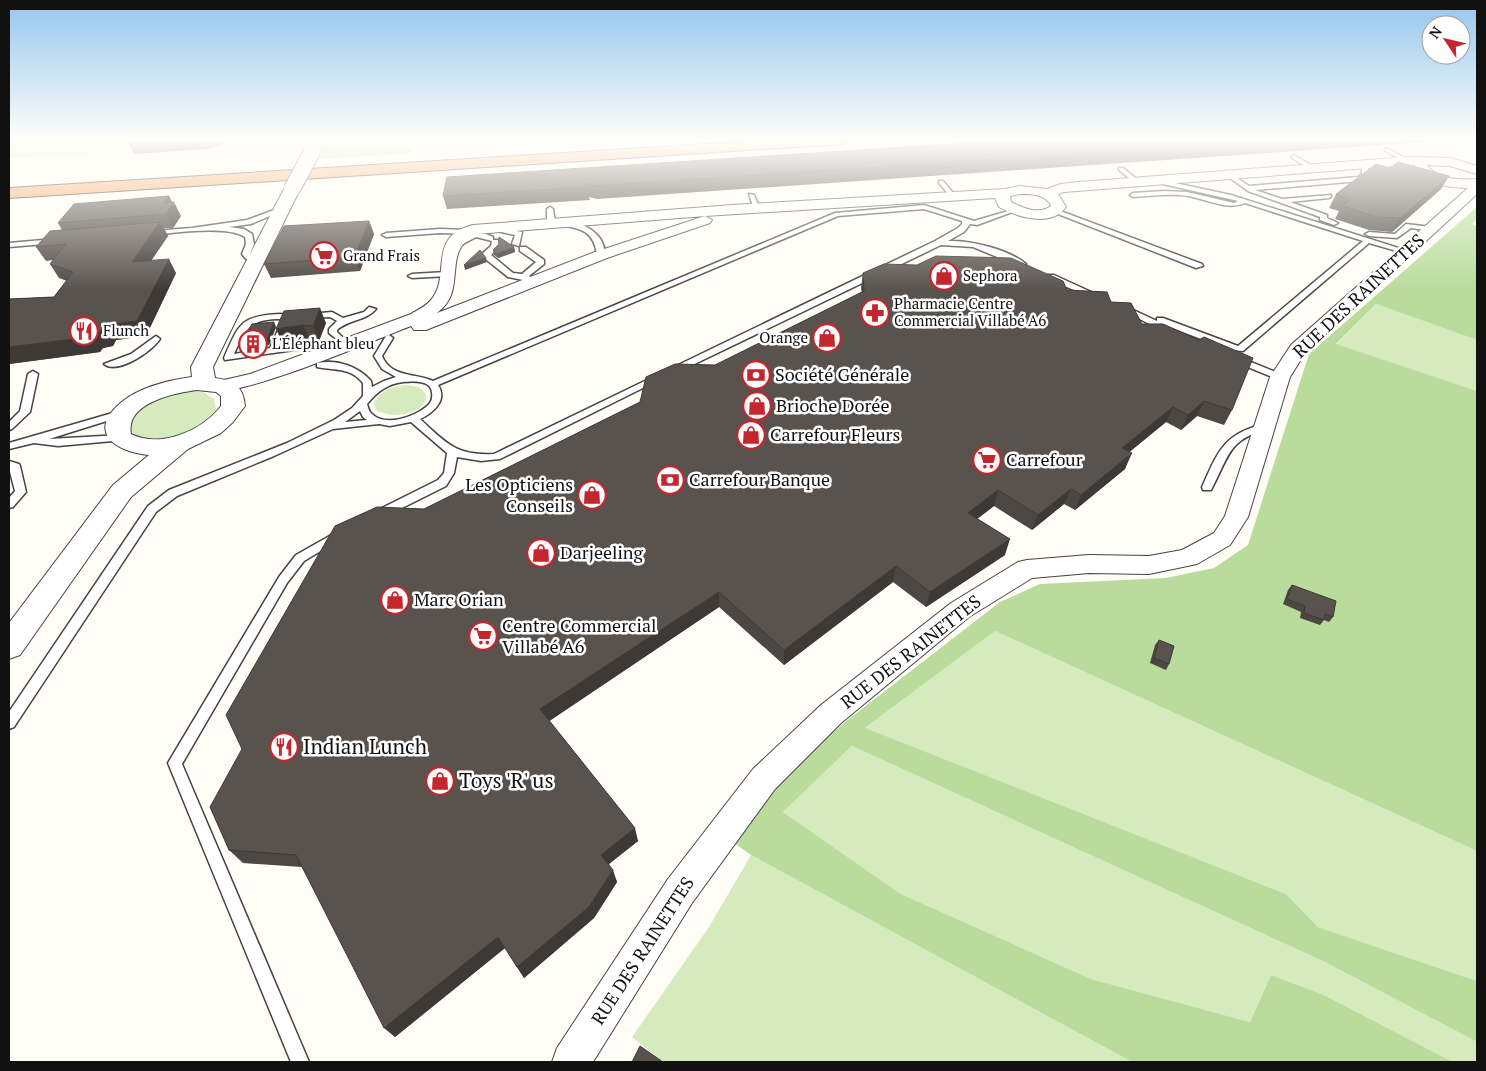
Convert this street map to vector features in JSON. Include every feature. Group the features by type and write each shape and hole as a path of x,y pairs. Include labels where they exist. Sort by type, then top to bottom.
{"highway":[{"path":"9,193 57,190"}],"street":[{"path":"233,406 232,393 214,384 202,374 202,367 222,323 292,190"},
{"path":"9,646 122,491 180,443 216,426 224,419 233,406 247,395 346,344 417,318 432,309 441,298 452,244 468,232 491,236 553,217 599,219 959,195 1008,202 1036,214 1055,211 1059,207 1058,202 1047,194 1029,190 1008,202"},
{"path":"1047,194 1056,190"},
{"name":"RUE DES RAINETTES","path":"571,1062 680,891 758,787 831,714 960,610 1026,569 1089,564 1149,565 1188,558 1222,540 1236,517 1280,378 1298,349 1407,252 1431,229 1465,190"},
{"path":"122,491 131,465 126,442 117,426 125,412 145,397 167,388 187,384 214,384 256,378 389,338 491,299 528,279 600,255 634,246 692,224 757,209"},
{"path":"599,219 626,225 632,233 629,240 600,255"},
{"path":"446,273 469,294 482,294 511,289"},
{"path":"167,388 190,368 204,344 222,323"},
{"path":"126,442 153,447 180,443"}],"lane":[{"path":"952,190 959,195"},
{"path":"1151,190 1235,205 1242,202 1237,198"},
{"path":"1198,190 1237,198 1407,252"},
{"path":"1220,190 1229,196"},
{"path":"1253,190 1278,201 1325,216 1322,219 1376,236 1396,236 1409,226 1431,229"},
{"path":"750,195 757,209"},
{"path":"1278,201 1329,196"},
{"path":"1208,199 1234,209"},
{"path":"1008,202 996,214 982,222 967,235 968,238 976,244 1034,269"},
{"path":"433,384 837,214 924,207 933,208 965,221 982,222"},
{"path":"144,234 192,230 248,222 282,209"},
{"path":"1055,211 1199,266"},
{"path":"553,217 580,226 594,235 600,242 600,255"},
{"path":"413,418 452,453 468,458 496,457 938,243 964,228 965,221"},
{"path":"192,230 242,231 249,236 250,244 246,254 249,257 258,257"},
{"path":"386,235 440,231 468,232"},
{"path":"412,276 446,273 468,238 479,235 491,236 517,232 519,235 516,244"},
{"path":"491,236 495,247 486,255 511,275 528,279 541,262 523,249"},
{"path":"9,245 67,240"},
{"path":"1280,378 1150,322 1120,307 1233,348 1242,348 1368,240"},
{"path":"938,243 963,242 976,244"},
{"path":"1043,273 1106,301"},
{"path":"346,344 333,333 333,329 342,320 367,314 372,309"},
{"path":"342,320 332,314 253,319 245,323 228,358 310,346 320,359 361,373 368,383 363,411 368,417 379,422"},
{"path":"274,350 283,325 292,318"},
{"path":"328,427 379,422 392,423 413,418 431,408 438,398 438,391 433,384 393,373 380,364 378,356 389,338"},
{"path":"108,364 140,353 156,339"},
{"path":"9,427 25,412 33,374"},
{"path":"9,723 152,509 173,493 328,427 365,400 378,387 391,381 407,378"},
{"path":"9,446 36,441 62,430 125,412"},
{"path":"1208,487 1231,442 1243,433 1264,427"},
{"path":"36,441 58,443 126,442"},
{"path":"300,1062 175,763 282,580 300,558 324,542 442,483 449,472 452,453"},
{"path":"9,464 15,466 21,492 9,504"}],"green space":[{"path":"1477,207 1477,219 1472,224 1477,226 1477,340 1376,304 1336,344 1477,391 1477,851 995,631 865,728 1286,894 1318,927 1477,981 1477,1042 1325,962 852,746 783,812 901,894 1091,979 1250,1022 1271,975 1324,995 1453,1062 1132,1062 751,855 730,840 770,788 845,722 1000,602 1040,584 1166,578 1214,568 1248,545 1309,354"},
{"path":"1376,304 1477,340 1477,391 1336,345"},
{"path":"405,385 419,387 426,394 425,401 421,407 407,414 398,415 382,413 376,410 374,402 383,392"},
{"path":"184,392 203,392 214,399 216,410 199,426 176,437 164,440 151,440 140,437 131,431 130,426 134,418 146,406 167,396"},
{"path":"995,631 1477,851 1477,981 1318,927 1286,894 864,729"},
{"path":"852,746 1325,962 1477,1042 1477,1062 1453,1062 1324,995 1271,975 1250,1022 1091,979 901,894 783,812"},
{"path":"751,855 1132,1062 663,1062 632,1037 709,927"}],"building":[{"path":"444,190 540,190 443,196"},
{"path":"1341,190 1433,190 1400,218 1377,217 1342,206 1351,199 1336,194"},
{"path":"169,196 164,203 174,202 166,214 58,223 74,204"},
{"path":"369,221 355,257 264,264 284,226"},
{"path":"160,222 132,262 169,259 137,321 107,325 103,331 93,332 90,337 9,347 9,299 54,297 73,272 50,264 66,244 36,247 50,231"},
{"path":"499,237 514,247 497,254 493,250 499,244"},
{"path":"480,250 486,258 464,265"},
{"name":"Centre Commercial Villabé A6","path":"936,256 1011,258 1063,281 1067,290 1107,292 1111,302 1131,303 1142,324 1163,324 1199,340 1204,337 1253,358 1232,410 1204,401 1188,415 1173,407 1122,448 1132,453 1081,495 1071,489 1038,515 998,490 968,513 1010,539 930,592 896,566 784,650 719,592 540,709 635,828 601,855 613,870 589,907 517,967 498,937 384,1028 296,855 229,850 210,807 242,749 226,715 335,526 377,507 424,509 640,402 646,377 675,364 715,365 864,291 863,273 884,264 917,265"},
{"path":"320,308 313,326 303,325 276,329 284,311"},
{"path":"274,322 267,340 242,342 252,324"},
{"path":"1292,585 1336,601 1333,617 1325,614 1324,620 1304,613 1305,606 1287,599"},
{"path":"1159,640 1174,646 1169,664 1154,658"},
{"path":"640,1046 663,1062 632,1062"}],"place":[{"name":"Grand Frais","path":"324,256"},
{"name":"Sephora","path":"944,276"},
{"name":"Pharmacie Centre Commercial Villabé A6","path":"875,313"},
{"name":"Flunch","path":"84,331"},
{"name":"Orange","path":"827,338"},
{"name":"L'Éléphant bleu","path":"253,344"},
{"name":"Société Générale","path":"756,375"},
{"name":"Brioche Dorée","path":"757,406"},
{"name":"Carrefour Fleurs","path":"751,435"},
{"name":"Carrefour","path":"987,460"},
{"name":"Carrefour Banque","path":"670,480"},
{"name":"Les Opticiens Conseils","path":"592,495"},
{"name":"Darjeeling","path":"541,553"},
{"name":"Marc Orian","path":"395,600"},
{"name":"Centre Commercial Villabé A6","path":"483,636"},
{"name":"Indian Lunch","path":"284,747"},
{"name":"Toys 'R' us","path":"440,781"}]}
